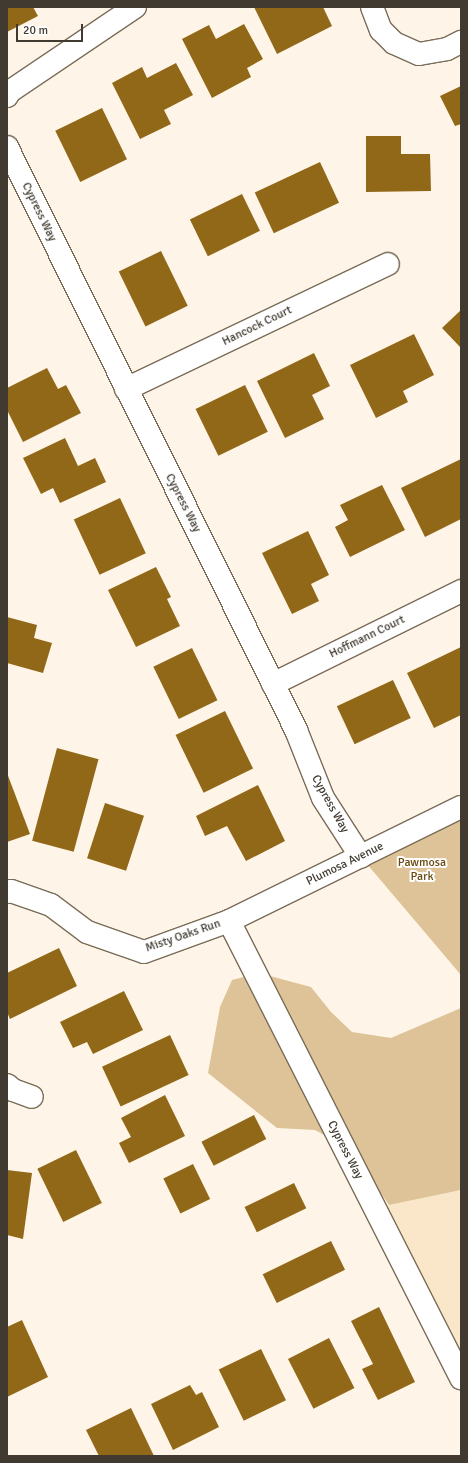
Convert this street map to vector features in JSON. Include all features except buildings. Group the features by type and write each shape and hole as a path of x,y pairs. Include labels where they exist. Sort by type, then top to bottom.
{"street":[{"path":"7,96 9,92 135,7"},
{"path":"372,7 381,30 394,43 419,54 447,50 461,42"},
{"name":"Cypress Way","path":"7,147 296,730 323,798 361,857"},
{"name":"Hancock Court","path":"126,389 388,264"},
{"name":"Hoffmann Court","path":"273,684 461,591"},
{"name":"Plumosa Avenue","path":"229,921 461,808"},
{"name":"Misty Oaks Run","path":"7,892 11,891 51,905 87,932 144,952 229,921"},
{"name":"Cypress Way","path":"229,921 461,1378"},
{"path":"7,1085 13,1090 32,1097"}],"shaded area":[{"path":"461,1190 461,1353 387,1207 389,1205"}],"green space":[{"name":"Pawmosa Park","path":"461,807 461,975 361,857"},
{"path":"270,976 311,987 331,1012 352,1032 391,1038 461,1008 461,1190 389,1205 378,1189"},
{"path":"244,977 326,1136 315,1130 277,1128 208,1073 220,1007 232,980"}]}
